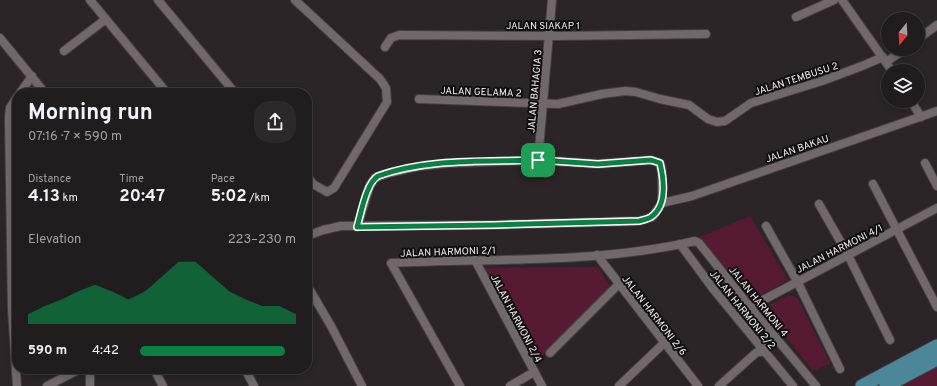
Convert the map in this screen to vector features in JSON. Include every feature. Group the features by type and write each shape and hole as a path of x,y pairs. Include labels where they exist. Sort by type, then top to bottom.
{"main road":[{"path":"862,386 937,346"},
{"path":"886,386 937,359"}],"street":[{"path":"90,0 163,88"},
{"path":"158,0 231,88"},
{"path":"295,0 380,79 386,88 387,102 334,188 327,192 312,182"},
{"name":"JALAN BAHAGIA 3","path":"538,160 552,0"},
{"path":"796,17 834,0"},
{"path":"846,1 889,64"},
{"path":"64,51 106,20"},
{"path":"925,34 937,25"},
{"name":"JALAN SIAKAP 1","path":"386,47 391,38 400,35 549,36 706,34"},
{"path":"0,38 28,81 38,88"},
{"name":"JALAN TEMBUSU 2","path":"543,104 564,103 602,94 625,91 636,92 689,105 708,119 717,122 725,121 751,103 822,81 892,56"},
{"path":"23,88 28,81"},
{"name":"JALAN GELAMA 2","path":"419,99 543,104"},
{"path":"12,105 10,108 9,118 12,169"},
{"path":"915,108 921,117"},
{"name":"JALAN BAKAU","path":"662,203 692,196 852,139 937,111"},
{"path":"312,234 332,228 639,221 652,217 662,203 662,173 660,163 651,160 598,164 538,160 450,163 420,166 375,178 370,185 357,227"},
{"path":"925,163 937,186"},
{"path":"873,184 937,307"},
{"path":"819,204 848,255 890,340"},
{"name":"JALAN HARMONI 4/1","path":"750,307 937,208"},
{"path":"766,226 797,281 840,369"},
{"name":"JALAN HARMONI 4","path":"680,244 695,241 698,243 816,386"},
{"name":"JALAN HARMONI 2/1","path":"460,386 391,263 539,259 597,255 680,244"},
{"name":"JALAN HARMONI 2/2","path":"680,244 760,350 792,386"},
{"name":"JALAN HARMONI 2/6","path":"597,255 698,386"},
{"name":"JALAN HARMONI 2/4","path":"475,260 542,386"},
{"path":"550,354 619,284"},
{"path":"312,294 331,326 362,386"},
{"path":"719,386 775,337"},
{"path":"619,386 664,343"},
{"path":"510,386 534,372"},
{"path":"17,374 17,386"},
{"path":"47,386 70,374"},
{"path":"90,374 90,386"},
{"path":"157,374 163,386"},
{"path":"248,374 254,386"}],"shaded area":[{"path":"750,216 788,280 749,302 700,237"},
{"path":"598,267 611,288 535,363 483,268"},
{"path":"789,295 797,297 830,363 813,371 763,308"},
{"path":"937,367 937,386 903,386"}],"route":[{"path":"538,160 598,164 651,160 660,163 662,173 662,203 652,217 639,221 357,227 370,185 378,176 420,166 450,163 538,160"}]}
